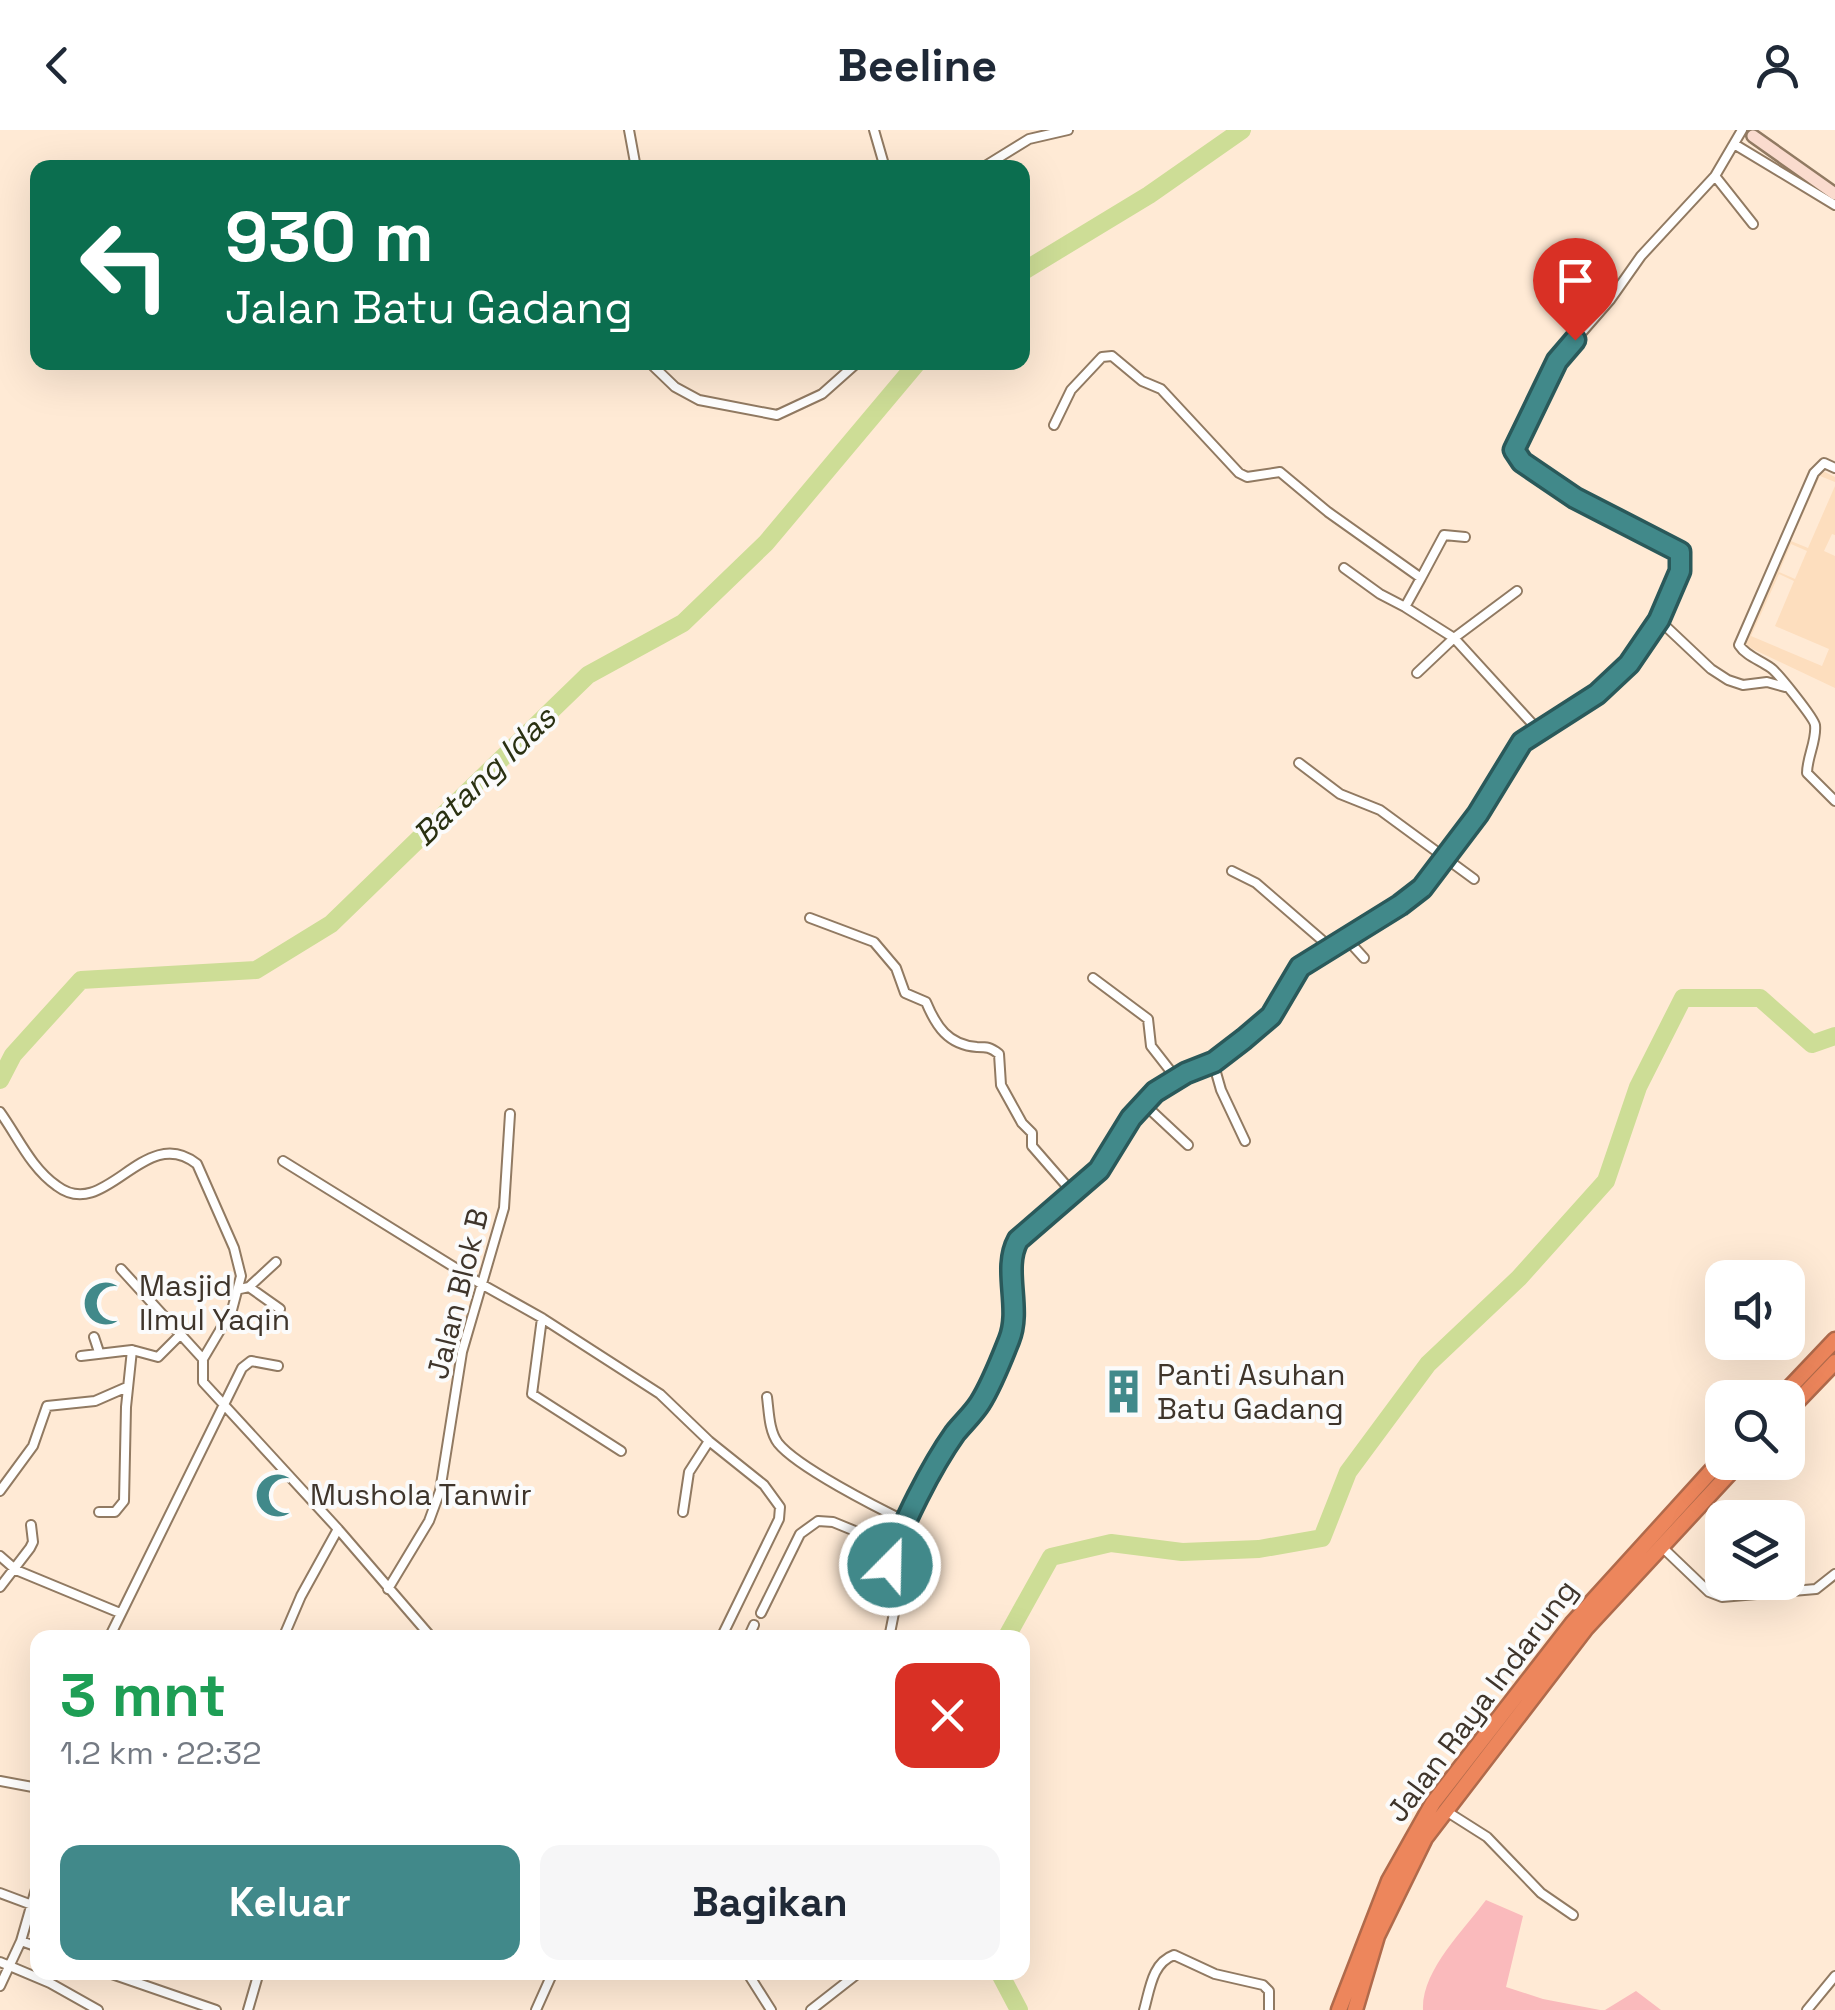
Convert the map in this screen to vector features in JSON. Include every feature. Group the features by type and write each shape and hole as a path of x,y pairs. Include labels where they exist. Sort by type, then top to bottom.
{"highway":[{"path":"1797,1380 1835,1340"},
{"path":"1805,1393 1835,1362"},
{"name":"Jalan Raya Indarung","path":"1339,2010 1389,1880 1439,1807 1572,1624 1705,1477"},
{"name":"Jalan Raya Indarung","path":"1355,2010 1377,1936 1439,1807 1586,1628 1723,1480"}],"street":[{"path":"629,130 635,160"},
{"path":"874,130 883,160"},
{"path":"996,160 1030,140 1068,130"},
{"path":"891,1630 896,1603 886,1579 894,1548 948,1445 985,1394 1009,1342 1014,1323 1015,1246 1024,1233 1104,1163 1143,1103 1176,1078 1214,1062 1261,1026 1271,1016 1292,976 1330,946 1412,897 1447,859 1516,749 1538,730 1608,686 1629,664 1659,620 1680,571 1680,552 1575,498 1522,462 1514,450 1557,361 1642,256 1715,176 1734,144 1747,132 1835,194"},
{"path":"1734,144 1835,205"},
{"path":"1715,176 1752,224"},
{"path":"1054,425 1078,381 1102,356 1112,356 1142,381 1162,389 1240,473 1286,475 1328,512 1421,578"},
{"path":"657,370 676,388 699,400 776,415 822,394 849,370"},
{"path":"1835,468 1824,463 1814,473 1739,645 1777,672 1808,710 1815,723 1808,773 1835,802"},
{"path":"1406,607 1444,535 1465,536"},
{"path":"1344,568 1454,638 1538,730"},
{"path":"1417,673 1454,638 1517,591"},
{"path":"1659,620 1728,680 1786,687"},
{"path":"1299,763 1340,794 1380,810 1474,879"},
{"path":"1232,871 1256,883 1330,946"},
{"path":"810,918 874,942 896,968 905,993 926,1002 942,1033 966,1044 988,1046 999,1054 999,1081 1022,1123 1032,1133 1032,1146 1072,1192"},
{"path":"1345,937 1364,958"},
{"path":"1093,978 1148,1018 1152,1046 1176,1078"},
{"path":"1214,1062 1221,1090 1245,1141"},
{"path":"1143,1103 1188,1145"},
{"path":"0,1112 42,1174 73,1195 90,1194 142,1161 168,1152 187,1156 197,1164 234,1248 245,1288 280,1309"},
{"name":"Jalan Blok B","path":"388,1589 435,1509 462,1352 504,1208 510,1114"},
{"path":"283,1161 660,1394 708,1441 764,1485 777,1500 781,1513 725,1630"},
{"path":"276,1262 245,1288 203,1358 203,1382 425,1630"},
{"path":"120,1269 203,1358"},
{"path":"542,1318 532,1394 621,1451"},
{"path":"80,1356 132,1350 158,1356 181,1334"},
{"path":"94,1337 100,1352"},
{"path":"99,1512 115,1512 124,1501 132,1350"},
{"path":"113,1630 246,1362 259,1360 278,1366"},
{"path":"0,1491 32,1446 47,1406 95,1401 128,1387"},
{"path":"767,1397 772,1430 781,1446 869,1504 907,1522"},
{"path":"682,1512 686,1480 708,1441"},
{"path":"761,1613 800,1534 818,1521 834,1522 894,1548"},
{"path":"0,1588 33,1542 31,1525"},
{"path":"287,1630 338,1529"},
{"path":"1662,1547 1709,1592 1722,1597 1816,1589 1835,1574"},
{"path":"0,1556 16,1570 120,1613"},
{"path":"752,1630 754,1625"},
{"path":"0,1781 30,1787"},
{"path":"1439,1807 1487,1837 1541,1893 1574,1914"},
{"path":"0,1892 30,1904"},
{"path":"0,1986 30,1912"},
{"path":"21,1941 30,1945"},
{"path":"1144,2010 1157,1967 1162,1960 1174,1956 1215,1974 1264,1986 1269,1991 1269,2010"},
{"path":"0,1962 30,1976"},
{"path":"1807,2010 1835,1976"},
{"path":"38,1980 98,2010"},
{"path":"129,1980 216,2010"},
{"path":"248,2010 257,1980"},
{"path":"536,2010 549,1980"},
{"path":"752,1980 771,2010"},
{"path":"812,2010 850,1980"}],"shaded area":[{"path":"1821,470 1835,477 1835,482 1820,476 1791,541 1808,548 1835,486 1835,535 1832,534 1824,551 1835,556 1835,688 1738,642","holes":["1791,544 1807,551 1795,579 1779,572","1779,574 1794,581 1775,626 1829,649 1822,666 1751,636"]},
{"path":"1486,1900 1523,1916 1506,1987 1600,2010 1423,2010 1424,1995 1436,1966"},
{"path":"1636,1991 1661,2010 1605,2010"}],"waterway":[{"name":"Batang Idas","path":"1030,267 1149,195 1242,130"},
{"name":"Batang Idas","path":"0,1080 13,1055 81,980 256,970 331,924 588,675 683,623 766,543 911,370"},
{"path":"1010,1630 1051,1557 1111,1543 1182,1552 1259,1549 1322,1538 1348,1472 1428,1364 1519,1278 1606,1181 1638,1087 1683,998 1760,998 1812,1044 1835,1036"},
{"path":"1003,1980 1019,2010"}],"place":[{"name":"Masjid Ilmul Yaqin","path":"106,1303"},
{"name":"Panti Asuhan Batu Gadang","path":"1124,1392"},
{"name":"Mushola Tanwir","path":"277,1495"}],"route":[{"path":"890,1565 895,1544 955,1433 980,1404 1009,1342 1014,1323 1013,1251 1018,1240 1099,1170 1131,1118 1155,1092 1214,1062 1271,1016 1300,967 1422,888 1478,814 1522,742 1608,686 1638,653 1659,620 1680,571 1680,552 1588,506 1522,462 1514,450 1557,361 1575,340"}]}
